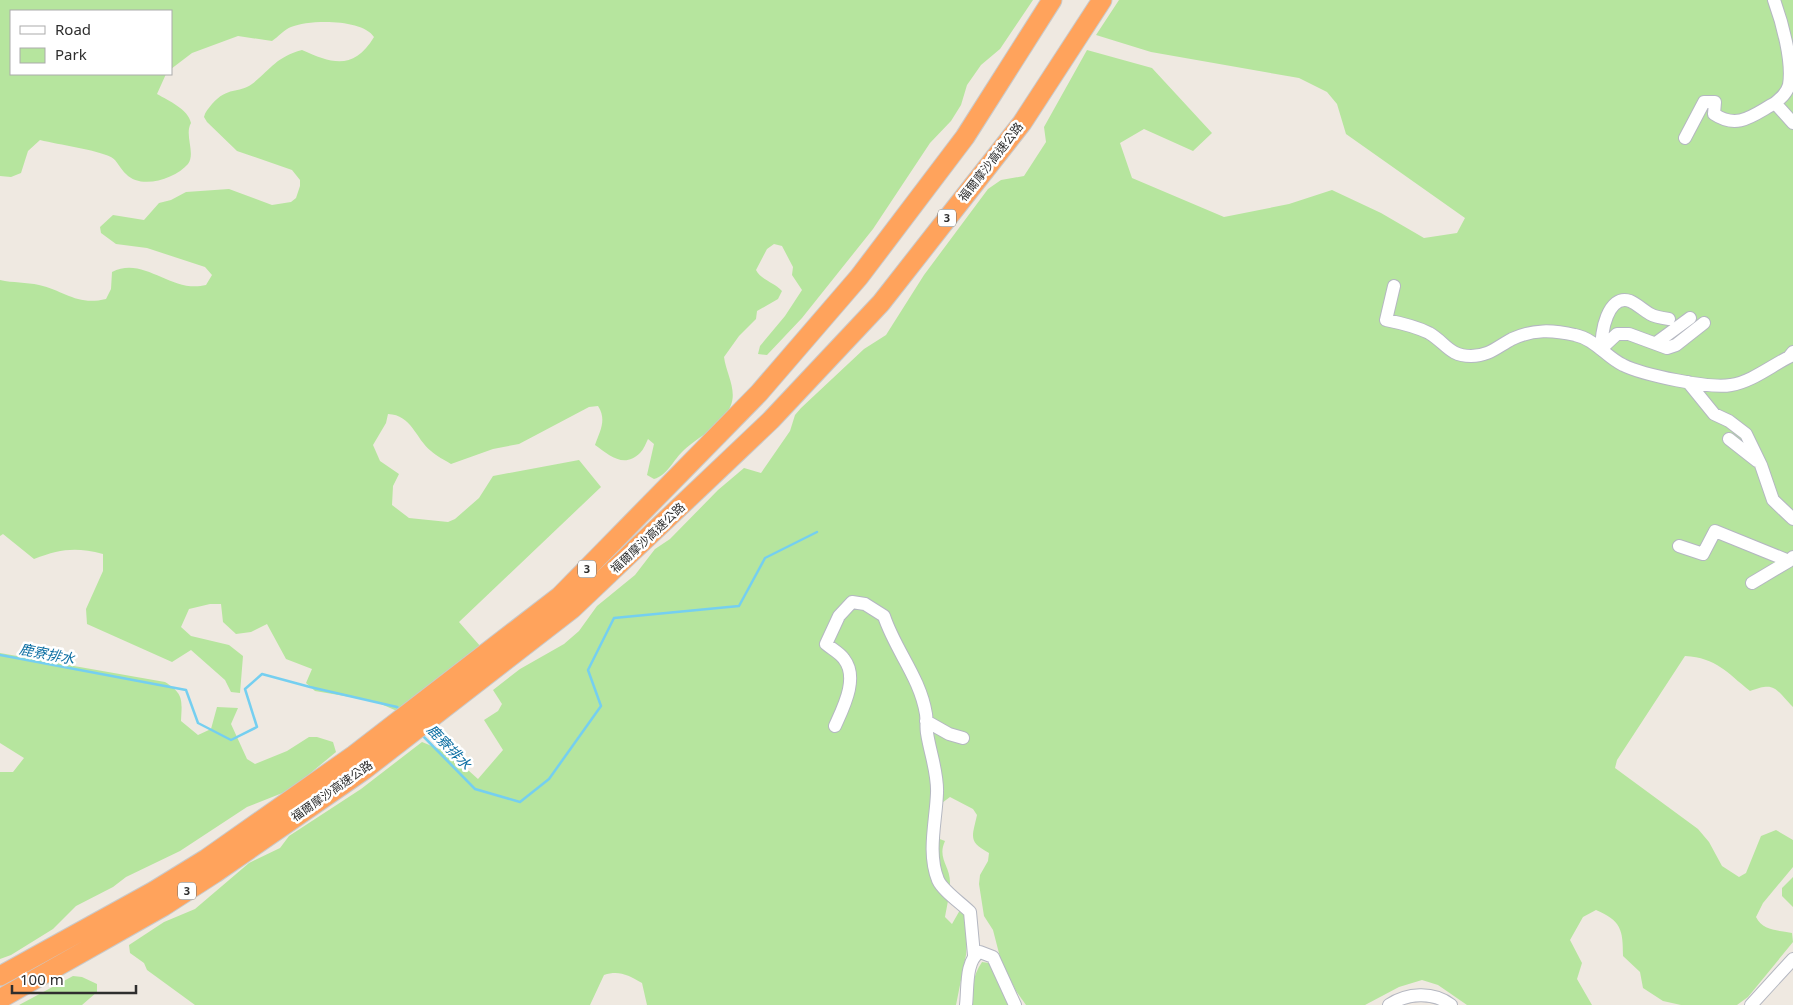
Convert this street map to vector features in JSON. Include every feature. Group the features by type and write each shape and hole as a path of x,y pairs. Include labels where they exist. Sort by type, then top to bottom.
{"highway":[{"name":"福爾摩沙高速公路","path":"468,679 560,596 759,393 859,277 965,137 1052,0"},
{"name":"福爾摩沙高速公路","path":"0,998 164,906 468,679 572,609 771,420 880,303 1022,123 1102,0"},
{"name":"福爾摩沙高速公路","path":"0,976 154,891 359,762"}],"street":[{"path":"1685,138 1704,102 1715,102 1714,114 1724,121 1742,121 1784,96 1789,85 1788,62 1780,17 1774,0"},
{"path":"1775,103 1793,123"},
{"path":"1394,286 1386,320 1411,325 1431,334 1446,348 1458,355 1488,355 1512,339 1539,330 1577,335 1602,348 1622,365 1667,379 1730,386 1748,379 1789,357 1793,352"},
{"path":"1602,348 1600,337 1608,313 1618,301 1628,300 1652,315 1669,319"},
{"path":"1656,343 1690,318"},
{"path":"1602,348 1617,334 1629,334 1667,348 1676,345 1704,323"},
{"path":"1688,382 1714,414 1729,421 1746,434 1761,464 1773,500 1793,519"},
{"path":"1730,439 1761,464"},
{"path":"1679,546 1703,554 1716,531 1791,559"},
{"path":"1752,583 1791,559"},
{"path":"835,726 847,700 850,680 848,666 844,658 826,644 839,616 852,602 858,601 884,616 890,635 901,651 919,686 937,792 932,834 935,848 932,859 938,882 970,912 974,955 970,966 966,1005"},
{"path":"926,721 949,734 963,738"},
{"path":"974,955 980,952 993,957 1016,1005"},
{"path":"1751,1005 1793,958"},
{"path":"1389,1005 1400,998 1424,994 1445,1000 1451,1005"}],"green space":[{"path":"0,0 1033,0 1000,49 981,65 967,85 961,105 951,121 930,143 873,229 802,318 767,355 758,354 760,346 785,316 802,290 792,275 793,267 782,246 774,244 767,249 756,270 761,277 782,291 778,299 757,311 756,319 739,336 724,357 733,393 731,405 717,425 684,450 667,471 659,477 654,479 647,475 654,444 648,439 640,453 628,460 617,459 595,445 601,430 602,421 601,411 598,406 589,407 519,444 493,449 451,464 431,451 403,418 388,414 386,423 373,445 380,461 399,474 393,486 392,505 409,518 448,522 455,519 479,498 493,476 579,460 601,487 459,622 481,647 397,711 374,701 315,691 306,683 312,669 286,659 267,624 251,632 236,634 223,622 221,604 210,604 189,609 181,627 191,636 229,645 243,656 240,693 231,692 225,680 191,650 172,662 87,624 86,609 103,571 103,554 84,550 68,550 34,559 3,534 0,536 0,280 39,285 87,301 106,299 111,289 112,272 124,268 147,271 181,284 193,286 206,285 212,275 205,267 147,248 116,244 101,233 100,227 113,215 144,220 159,203 171,200 186,192 229,189 272,205 291,202 296,198 300,186 300,180 292,170 237,151 207,122 204,117 205,114 218,98 228,92 242,89 252,84 286,56 302,50 324,59 342,61 359,55 374,37 368,31 348,24 323,22 300,24 289,28 272,41 238,36 192,53 172,68 172,10 10,10 10,75 166,75 157,94 177,106 189,118 191,123 189,133 191,155 188,164 175,174 158,181 149,182 132,179 115,160 104,154 40,140 28,151 21,173 11,177 0,176"},
{"path":"1119,0 1793,0 1793,707 1778,691 1770,687 1750,691 1713,663 1696,657 1685,656 1617,760 1615,768 1698,829 1709,842 1722,866 1739,877 1746,873 1761,836 1776,830 1793,840 1793,867 1763,903 1756,917 1759,922 1767,927 1792,933 1793,942 1748,997 1737,1005 1681,1005 1663,1001 1643,988 1640,972 1623,956 1621,932 1616,922 1596,910 1583,917 1570,940 1582,963 1577,979 1592,1005 1467,1005 1438,985 1422,980 1399,987 1365,1005 1026,1005 1016,991 1001,961 993,930 984,916 979,884 980,875 988,861 989,853 978,845 973,838 977,815 973,809 950,797 932,813 928,829 929,835 945,841 942,852 950,882 945,917 952,924 960,910 969,912 966,955 956,1005 647,1005 642,983 628,976 614,973 604,975 590,1005 195,1005 147,970 144,963 130,953 129,945 164,922 195,909 249,863 280,848 289,836 361,789 422,742 449,753 478,779 503,750 484,720 498,711 502,704 493,690 520,669 564,644 579,631 597,606 635,575 655,549 670,539 718,490 744,468 761,473 790,431 795,415 801,408 864,349 886,335 924,275 988,189 1001,180 1024,176 1046,142 1044,127 1087,50 1152,68 1212,133 1193,151 1144,129 1120,143 1132,178 1224,217 1289,204 1332,190 1381,213 1424,238 1457,233 1465,218 1346,134 1337,104 1327,92 1299,78 1151,52 1096,35"},
{"path":"0,653 165,682 179,694 182,708 181,721 198,735 211,729 217,707 238,708 231,724 247,759 255,764 287,751 309,737 317,737 333,742 336,752 290,790 247,807 180,851 126,877 113,887 76,906 53,929 11,955 0,959 0,772 13,772 24,758 0,743"},
{"path":"1793,877 1793,907 1782,896 1782,888"},
{"path":"982,962 989,963 1012,1005 972,1005 973,983"},
{"path":"73,976 82,977 97,984 97,992 82,1005 19,1005"}],"waterway":[{"name":"鹿寮排水","path":"422,735 475,789 520,802 549,779 601,706 588,670 614,618 739,606 765,558 817,532"},
{"name":"鹿寮排水","path":"0,655 186,690 198,723 231,740 257,727 245,689 262,674 397,707 400,710"}]}
